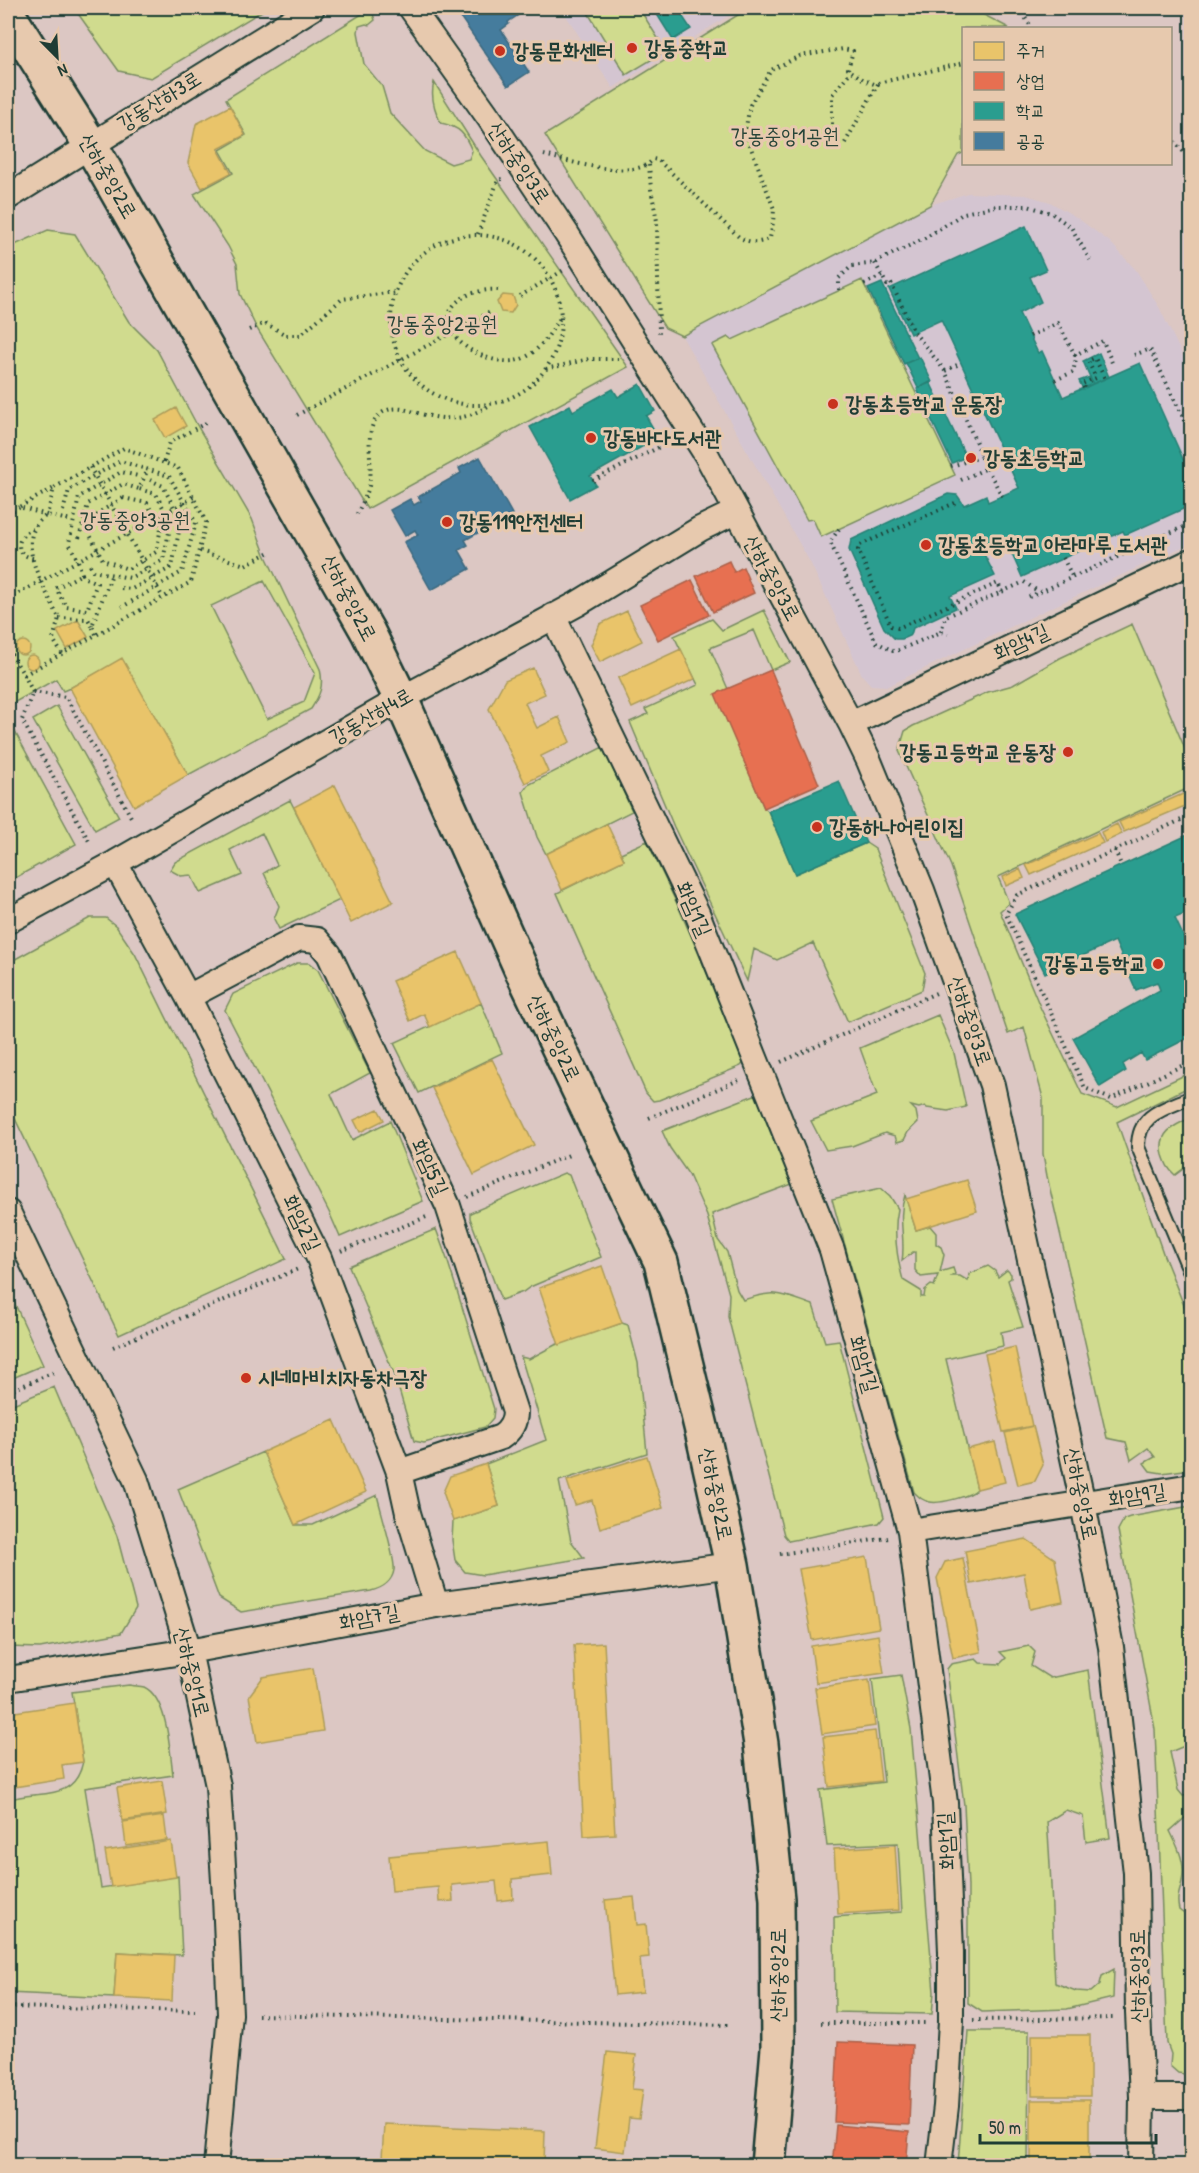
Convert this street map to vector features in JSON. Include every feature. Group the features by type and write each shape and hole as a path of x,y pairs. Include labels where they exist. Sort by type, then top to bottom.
{"main road":[{"name":"산하중앙2로","path":"8,14 90,144 368,632 401,699 522,971 661,1262 732,1565 761,1744 777,1899 778,2048 768,2166"}],"street":[{"name":"강동산하3로","path":"8,197 312,8"},
{"name":"산하중앙3로","path":"411,8 490,118 547,204 706,454 869,761 922,890 992,1085 1083,1504 1111,1647 1136,1873 1142,2097 1141,2166"},
{"name":"강동산하4로","path":"8,921 115,863 401,699 553,616 700,529 735,512"},
{"name":"화암4길","path":"851,724 1191,561"},
{"name":"화암1길","path":"553,616 698,914 832,1250 899,1534 945,1803 951,1952 951,2021 946,2106 939,2166"},
{"name":"화암2길","path":"115,863 188,997 319,1258 399,1472 408,1513 436,1605"},
{"name":"화암5길","path":"188,997 299,938 317,940 329,954 448,1206 515,1418 512,1427 502,1436 399,1472"},
{"name":"산하중앙1로","path":"8,1212 136,1479 189,1651 218,1786 225,1897 230,2014 216,2166"},
{"name":"화암9길","path":"899,1534 1191,1486"},
{"name":"화암7길","path":"8,1679 189,1651 436,1605 732,1565"},
{"path":"1142,2097 1191,2097"}],"lane":[{"path":"1191,1097 1149,1117 1140,1130 1138,1147 1191,1277"}],"path":[{"path":"1018,8 1031,27"},
{"path":"659,334 657,220 651,189 650,164 653,159 658,160 740,238 751,243 760,242 770,238 774,209 745,132 750,105 771,70 800,56 843,49 853,51 848,69 864,80 878,83 962,63"},
{"path":"832,130 832,95 851,71"},
{"path":"845,143 878,83"},
{"path":"1172,139 1191,161"},
{"path":"544,156 603,168 637,169 650,164"},
{"path":"478,234 498,180 508,176"},
{"path":"839,290 839,278 852,266 875,263 925,237 964,213 996,206 1028,206 1050,213 1071,227 1090,260"},
{"path":"357,514 369,488 370,439 376,419 385,411 404,409 441,418 471,416 490,405 515,396 532,385 547,369 556,352 561,334 562,315 557,290 538,260 520,246 500,237 478,234 453,237 427,250 403,275 395,292 390,327 402,359 412,376 424,388 439,398 456,403 490,405"},
{"path":"875,263 887,285 891,283 893,286 914,332 945,371 984,456 987,468 1002,496"},
{"path":"520,296 569,267"},
{"path":"864,284 882,276"},
{"path":"498,290 480,290 463,297 450,315 453,332 476,353 492,360 504,362 519,360 542,344 562,315"},
{"path":"249,330 265,323 286,335 300,335 342,299 395,292"},
{"path":"297,415 492,311"},
{"path":"1030,336 1058,323 1076,359 1072,372 1055,380"},
{"path":"1075,355 1103,341 1113,365"},
{"path":"1134,355 1150,349 1191,436"},
{"path":"547,369 590,359 621,358"},
{"path":"1084,388 1082,384 1096,378 1088,361 1095,358 1105,379"},
{"path":"945,371 961,363"},
{"path":"164,462 170,442 206,423"},
{"path":"593,481 691,431"},
{"path":"8,514 124,448 178,468 206,522 191,582 24,675"},
{"path":"951,466 984,456"},
{"path":"63,511 69,490 120,461 169,476 185,502 196,523 182,572 122,607"},
{"path":"90,467 163,598"},
{"path":"961,480 987,468"},
{"path":"139,489 148,470"},
{"path":"82,574 56,588 66,607 87,610 97,584 83,577 78,561 69,543 79,497 121,472 138,476"},
{"path":"121,588 132,589 172,567 182,521 163,486 150,480"},
{"path":"79,538 88,504 123,484 156,494 171,523 163,560 130,578 93,571 90,565"},
{"path":"54,488 47,515 34,529 30,538 33,558 59,618 53,639 62,654"},
{"path":"8,600 194,497"},
{"path":"123,498 147,503 155,518 161,528 156,552 128,569 103,560 90,535 98,513 123,498"},
{"path":"955,503 860,545 858,550 877,589 891,626 898,628 998,583 1002,592"},
{"path":"19,507 72,521"},
{"path":"1029,597 1191,523"},
{"path":"33,558 21,552 19,545 20,538 25,532 34,529"},
{"path":"839,529 830,542 876,642 893,651 941,632 948,634"},
{"path":"200,551 245,565 272,551"},
{"path":"1063,558 1073,578"},
{"path":"92,626 111,574"},
{"path":"941,632 945,617 1024,582 1039,592"},
{"path":"59,618 88,619 96,634"},
{"path":"8,649 33,692 22,720 89,841"},
{"path":"33,692 66,697 131,817"},
{"path":"1191,815 1017,895 1006,914 1085,1088 1111,1099 1191,1061"},
{"path":"1115,850 1121,865"},
{"path":"775,1064 939,992"},
{"path":"649,1118 743,1079"},
{"path":"460,1200 569,1155"},
{"path":"336,1253 435,1213"},
{"path":"113,1347 298,1269"},
{"path":"8,1392 54,1372"},
{"path":"780,1554 899,1534"},
{"path":"8,2007 195,2011"},
{"path":"258,2015 731,2025"},
{"path":"968,2020 1122,2018"},
{"path":"820,2024 935,2023"}],"shaded area":[{"name":"강동중학교","path":"561,8 741,8 613,88"},
{"name":"강동초등학교","path":"968,193 1026,195 1050,202 1076,217 1110,242 1136,270 1159,307 1191,373 1191,543 888,686 871,685 862,675 811,564 682,336 930,205"}],"green space":[{"path":"74,8 267,8 151,78 119,71"},
{"path":"585,8 639,8 666,51 626,75"},
{"name":"강동중앙1공원","path":"749,8 971,8 1007,27 962,27 962,153 958,155 930,205 682,336 665,328 545,135"},
{"name":"강동중앙2공원","path":"372,11 375,20 369,25 359,26 358,32 364,64 382,86 390,113 425,151 451,164 469,159 472,151 464,136 457,129 441,123 433,98 434,82 481,156 628,367 367,509 256,327 240,294 237,264 194,194 233,173 220,150 246,135 226,99 365,12"},
{"name":"강동중앙3공원","path":"48,230 75,234 129,322 157,350 198,427 252,519 265,554 320,669 322,680 320,690 311,709 188,775 122,659 63,691 56,679 8,706 8,248","holes":["264,581 315,673 304,702 267,719 211,606"]},
{"name":"강동초등학교 운동장","path":"862,280 955,475 821,537 813,519 807,520 712,345 728,337 732,340"},
{"path":"764,610 790,662 771,670 754,630 710,648 728,689 716,694 764,808 768,811 795,874 866,843 875,849 925,973 922,990 848,1022 813,943 777,960 754,949 747,981 674,827 630,722 648,714 645,709 698,685 674,636 712,619 722,630"},
{"path":"1132,624 1191,763 1191,787 998,877 1009,903 1000,911 1041,1009 1082,1094 1117,1107 1191,1072 1191,1086 1117,1122 1164,1256 1191,1323 1191,1469 1162,1473 1150,1471 1144,1463 1155,1457 1148,1448 1131,1460 1126,1442 1107,1438 1047,1176 1043,1154 1043,1098 1024,1027 1008,1034 951,866 899,751 905,731 913,726 988,692 1013,685 1060,658"},
{"path":"57,706 119,817 95,830 33,720"},
{"path":"8,719 76,844 8,882"},
{"path":"603,747 632,811 546,854 537,837 523,792 528,785"},
{"path":"290,800 340,900 279,929 274,919 279,906 264,873 277,865 262,833 230,850 242,875 200,893 191,875 181,876 170,870 175,862"},
{"path":"647,841 678,906 745,1061 741,1066 653,1101 646,1093 557,893 624,860 621,853"},
{"path":"90,918 106,918 116,926 135,954 286,1259 119,1335 8,1104 8,963"},
{"path":"297,963 309,963 318,970 370,1073 331,1094 352,1140 390,1121 423,1201 340,1237 225,1010 233,994"},
{"path":"481,1003 502,1053 419,1093 394,1043"},
{"path":"938,1015 954,1053 966,1107 948,1111 925,1106 919,1108 911,1106 916,1111 918,1122 904,1140 897,1142 895,1136 885,1133 852,1146 826,1150 811,1121 877,1095 860,1048"},
{"path":"757,1094 792,1184 712,1214 718,1240 727,1252 737,1290 743,1300 779,1294 813,1305 825,1342 839,1340 884,1517 879,1523 789,1541 784,1535 728,1317 729,1294 707,1216 689,1175 670,1148 662,1131"},
{"path":"1191,1118 1191,1163 1175,1175 1164,1158 1162,1141 1173,1127"},
{"path":"564,1173 569,1175 601,1257 501,1300 470,1213"},
{"path":"881,1188 890,1196 898,1209 896,1245 903,1280 921,1291 921,1297 924,1297 925,1290 931,1285 934,1286 938,1275 921,1277 915,1270 915,1252 902,1261 902,1212 905,1195 916,1230 930,1226 936,1233 936,1244 941,1247 944,1255 940,1272 953,1268 955,1274 952,1276 960,1276 968,1281 969,1274 988,1266 995,1271 998,1277 1007,1270 1011,1274 1008,1280 1023,1327 1001,1332 1003,1346 946,1359 977,1489 963,1497 948,1501 928,1501 921,1499 914,1492 832,1199"},
{"path":"436,1229 494,1409 493,1418 485,1427 424,1443 414,1441 395,1376 349,1266"},
{"path":"8,1289 43,1365 8,1380"},
{"path":"622,1323 628,1325 638,1363 647,1453 559,1481 571,1541 584,1558 483,1575 465,1572 455,1560 452,1540 453,1521 499,1506 486,1464 546,1440 521,1357 529,1359 555,1345"},
{"path":"54,1387 117,1536 136,1608 121,1633 40,1648 8,1647 8,1406"},
{"path":"263,1452 295,1525 313,1525 377,1495 394,1565 393,1575 389,1582 371,1591 241,1612 219,1598 178,1489"},
{"path":"1191,1506 1191,1746 1170,1752 1178,1790 1183,1796 1191,1795 1191,1816 1187,1816 1170,1831 1179,1851 1183,1868 1178,1899 1179,1910 1191,1919 1191,1978 1186,1978 1186,2034 1191,2034 1191,2075 1178,2073 1170,2066 1171,2054 1167,2043 1155,1729 1118,1530 1124,1519 1130,1517"},
{"path":"1029,1646 1035,1652 1031,1666 1050,1678 1088,1670 1110,1838 1086,1842 1083,1816 1066,1810 1047,1822 1055,1983 1076,1991 1091,1992 1100,1984 1102,1976 1114,1969 1113,1998 1067,2009 982,2012 968,2003 968,1886 964,1805 947,1669 951,1664 976,1659 980,1663 1000,1664 1006,1658 1000,1652"},
{"path":"901,1675 911,1729 934,1992 932,2014 835,2012 834,1917 902,1912 898,1843 827,1846 820,1790 884,1782 872,1679"},
{"path":"129,1685 144,1687 158,1702 169,1740 173,1775 85,1788 101,1888 178,1876 182,1955 117,1952 114,1998 8,1993 8,1800 63,1789 72,1784 79,1775 83,1761 72,1692"},
{"path":"968,2031 1029,2031 1028,2163 1073,2165 958,2165"}],"building: 주거":[{"path":"230,106 245,135 218,149 231,173 202,188 188,163 196,124"},
{"path":"503,295 513,296 516,305 511,313 501,312 497,302"},
{"path":"176,408 186,426 165,438 155,420"},
{"path":"627,611 642,641 600,662 591,645 600,624"},
{"path":"78,620 88,637 67,649 57,631"},
{"path":"23,641 28,643 30,648 28,653 23,655 18,653 16,648 18,643"},
{"path":"681,649 695,679 632,708 618,678"},
{"path":"32,655 37,657 39,662 37,667 32,669 27,667 25,662 27,657"},
{"path":"122,658 188,775 134,806 70,688"},
{"path":"533,668 545,694 525,703 537,728 559,717 570,742 541,756 548,772 525,783 489,709 505,680"},
{"path":"335,785 393,902 351,923 294,807"},
{"path":"1192,790 1192,803 1124,832 1119,822"},
{"path":"607,824 624,860 562,890 546,854"},
{"path":"1117,824 1122,834 1105,842 1101,832"},
{"path":"1098,833 1103,843 1031,875 1026,865"},
{"path":"1020,869 1024,878 1006,886 1003,877"},
{"path":"458,952 481,1003 430,1027 424,1014 410,1021 392,981"},
{"path":"492,1059 534,1145 474,1175 432,1088"},
{"path":"378,1109 384,1120 360,1132 354,1120"},
{"path":"967,1180 977,1211 916,1230 906,1199"},
{"path":"602,1266 622,1323 559,1345 539,1288"},
{"path":"1015,1347 1032,1426 1003,1432 985,1354"},
{"path":"334,1420 366,1492 295,1525 263,1452"},
{"path":"1033,1426 1043,1465 1035,1481 1018,1485 1005,1433"},
{"path":"995,1442 1005,1482 977,1489 967,1449"},
{"path":"647,1456 663,1508 600,1528 592,1500 575,1505 567,1481"},
{"path":"486,1464 499,1506 453,1521 443,1492 450,1476"},
{"path":"1026,1539 1055,1559 1063,1602 1030,1609 1024,1573 971,1584 965,1551"},
{"path":"867,1557 879,1628 812,1640 799,1569"},
{"path":"963,1558 981,1652 953,1658 937,1578 945,1562"},
{"path":"878,1635 884,1673 816,1683 811,1646"},
{"path":"604,1643 615,1834 584,1836 574,1645"},
{"path":"313,1668 323,1731 257,1742 249,1696 263,1677"},
{"path":"869,1680 875,1726 822,1734 815,1688"},
{"path":"74,1703 83,1762 62,1765 64,1779 8,1788 8,1720 15,1712"},
{"path":"875,1731 881,1781 829,1787 823,1737"},
{"path":"162,1781 167,1814 122,1821 117,1788"},
{"path":"164,1816 167,1840 126,1846 123,1822"},
{"path":"171,1841 176,1877 111,1887 105,1851"},
{"path":"549,1841 552,1875 512,1879 513,1899 498,1901 496,1881 452,1885 453,1901 439,1902 438,1887 392,1891 389,1856"},
{"path":"895,1845 899,1910 838,1914 834,1849"},
{"path":"634,1897 637,1925 646,1924 649,1957 640,1958 643,1992 615,1995 605,1900"},
{"path":"117,1952 174,1955 172,2001 114,1998"},
{"path":"1032,2035 1090,2035 1090,2096 1032,2096"},
{"path":"607,2052 636,2055 632,2089 643,2090 639,2119 629,2118 625,2152 595,2148"},
{"path":"1031,2100 1089,2100 1089,2162 1031,2162"},
{"path":"384,2124 545,2131 544,2165 503,2163 502,2166 487,2166 487,2164 442,2162 442,2166 428,2166 428,2161 382,2159"}],"building: 상업":[{"path":"729,561 734,572 743,567 754,593 713,612 696,576"},
{"path":"692,580 709,615 658,640 640,605"},
{"path":"771,670 819,784 764,808 715,694"},
{"path":"838,2042 912,2045 909,2125 834,2122"},
{"path":"836,2125 909,2132 906,2166 832,2166"}],"building: 학교":[{"path":"653,8 677,8 691,29 673,40"},
{"name":"강동초등학교","path":"1026,226 1046,270 1030,277 1041,302 1019,313 1038,353 1042,351 1063,397 1140,363 1192,479 1192,505 1125,535 1123,531 1022,577 1007,543 984,554 995,576 950,596 956,608 913,628 911,635 895,639 884,628 849,550 851,540 948,494 957,495 964,505 986,495 988,502 1019,488 941,320 910,334 889,289"},
{"path":"882,283 918,358 904,364 868,289"},
{"path":"1099,353 1109,377 1093,384 1083,361"},
{"path":"920,357 932,382 918,388 906,363"},
{"path":"1090,377 1093,384 1083,389 1079,381"},
{"path":"930,382 966,457 952,463 917,389"},
{"name":"강동바다도서관","path":"640,384 655,411 646,416 653,428 644,433 649,443 590,476 596,485 570,499 530,427 570,405 573,411 613,389 618,397"},
{"name":"강동하나어린이집","path":"839,781 866,843 795,874 768,811"},
{"name":"강동고등학교","path":"1192,833 1192,911 1175,918 1192,955 1192,1036 1145,1060 1141,1053 1123,1064 1126,1071 1100,1087 1073,1038 1160,990 1157,982 1136,990 1115,941 1045,973 1015,914"}],"building: 공공":[{"name":"강동문화센터","path":"454,8 529,8 508,22 509,24 501,30 529,72 508,86"},
{"name":"강동119안전센터","path":"480,457 512,514 465,540 468,545 459,550 470,569 431,590 404,542 418,535 415,530 405,536 390,510 410,499 414,505 421,501 418,497 461,473 459,468"}],"place":[{"name":"강동중학교","path":"632,48"},
{"name":"강동문화센터","path":"500,51"},
{"name":"강동초등학교 운동장","path":"833,404"},
{"name":"강동바다도서관","path":"591,438"},
{"name":"강동초등학교","path":"971,458"},
{"name":"강동119안전센터","path":"447,522"},
{"name":"강동초등학교 아라마루 도서관","path":"926,545"},
{"name":"강동고등학교 운동장","path":"1068,752"},
{"name":"강동하나어린이집","path":"817,827"},
{"name":"강동고등학교","path":"1158,964"},
{"name":"시네마비치자동차극장","path":"246,1378"}]}
